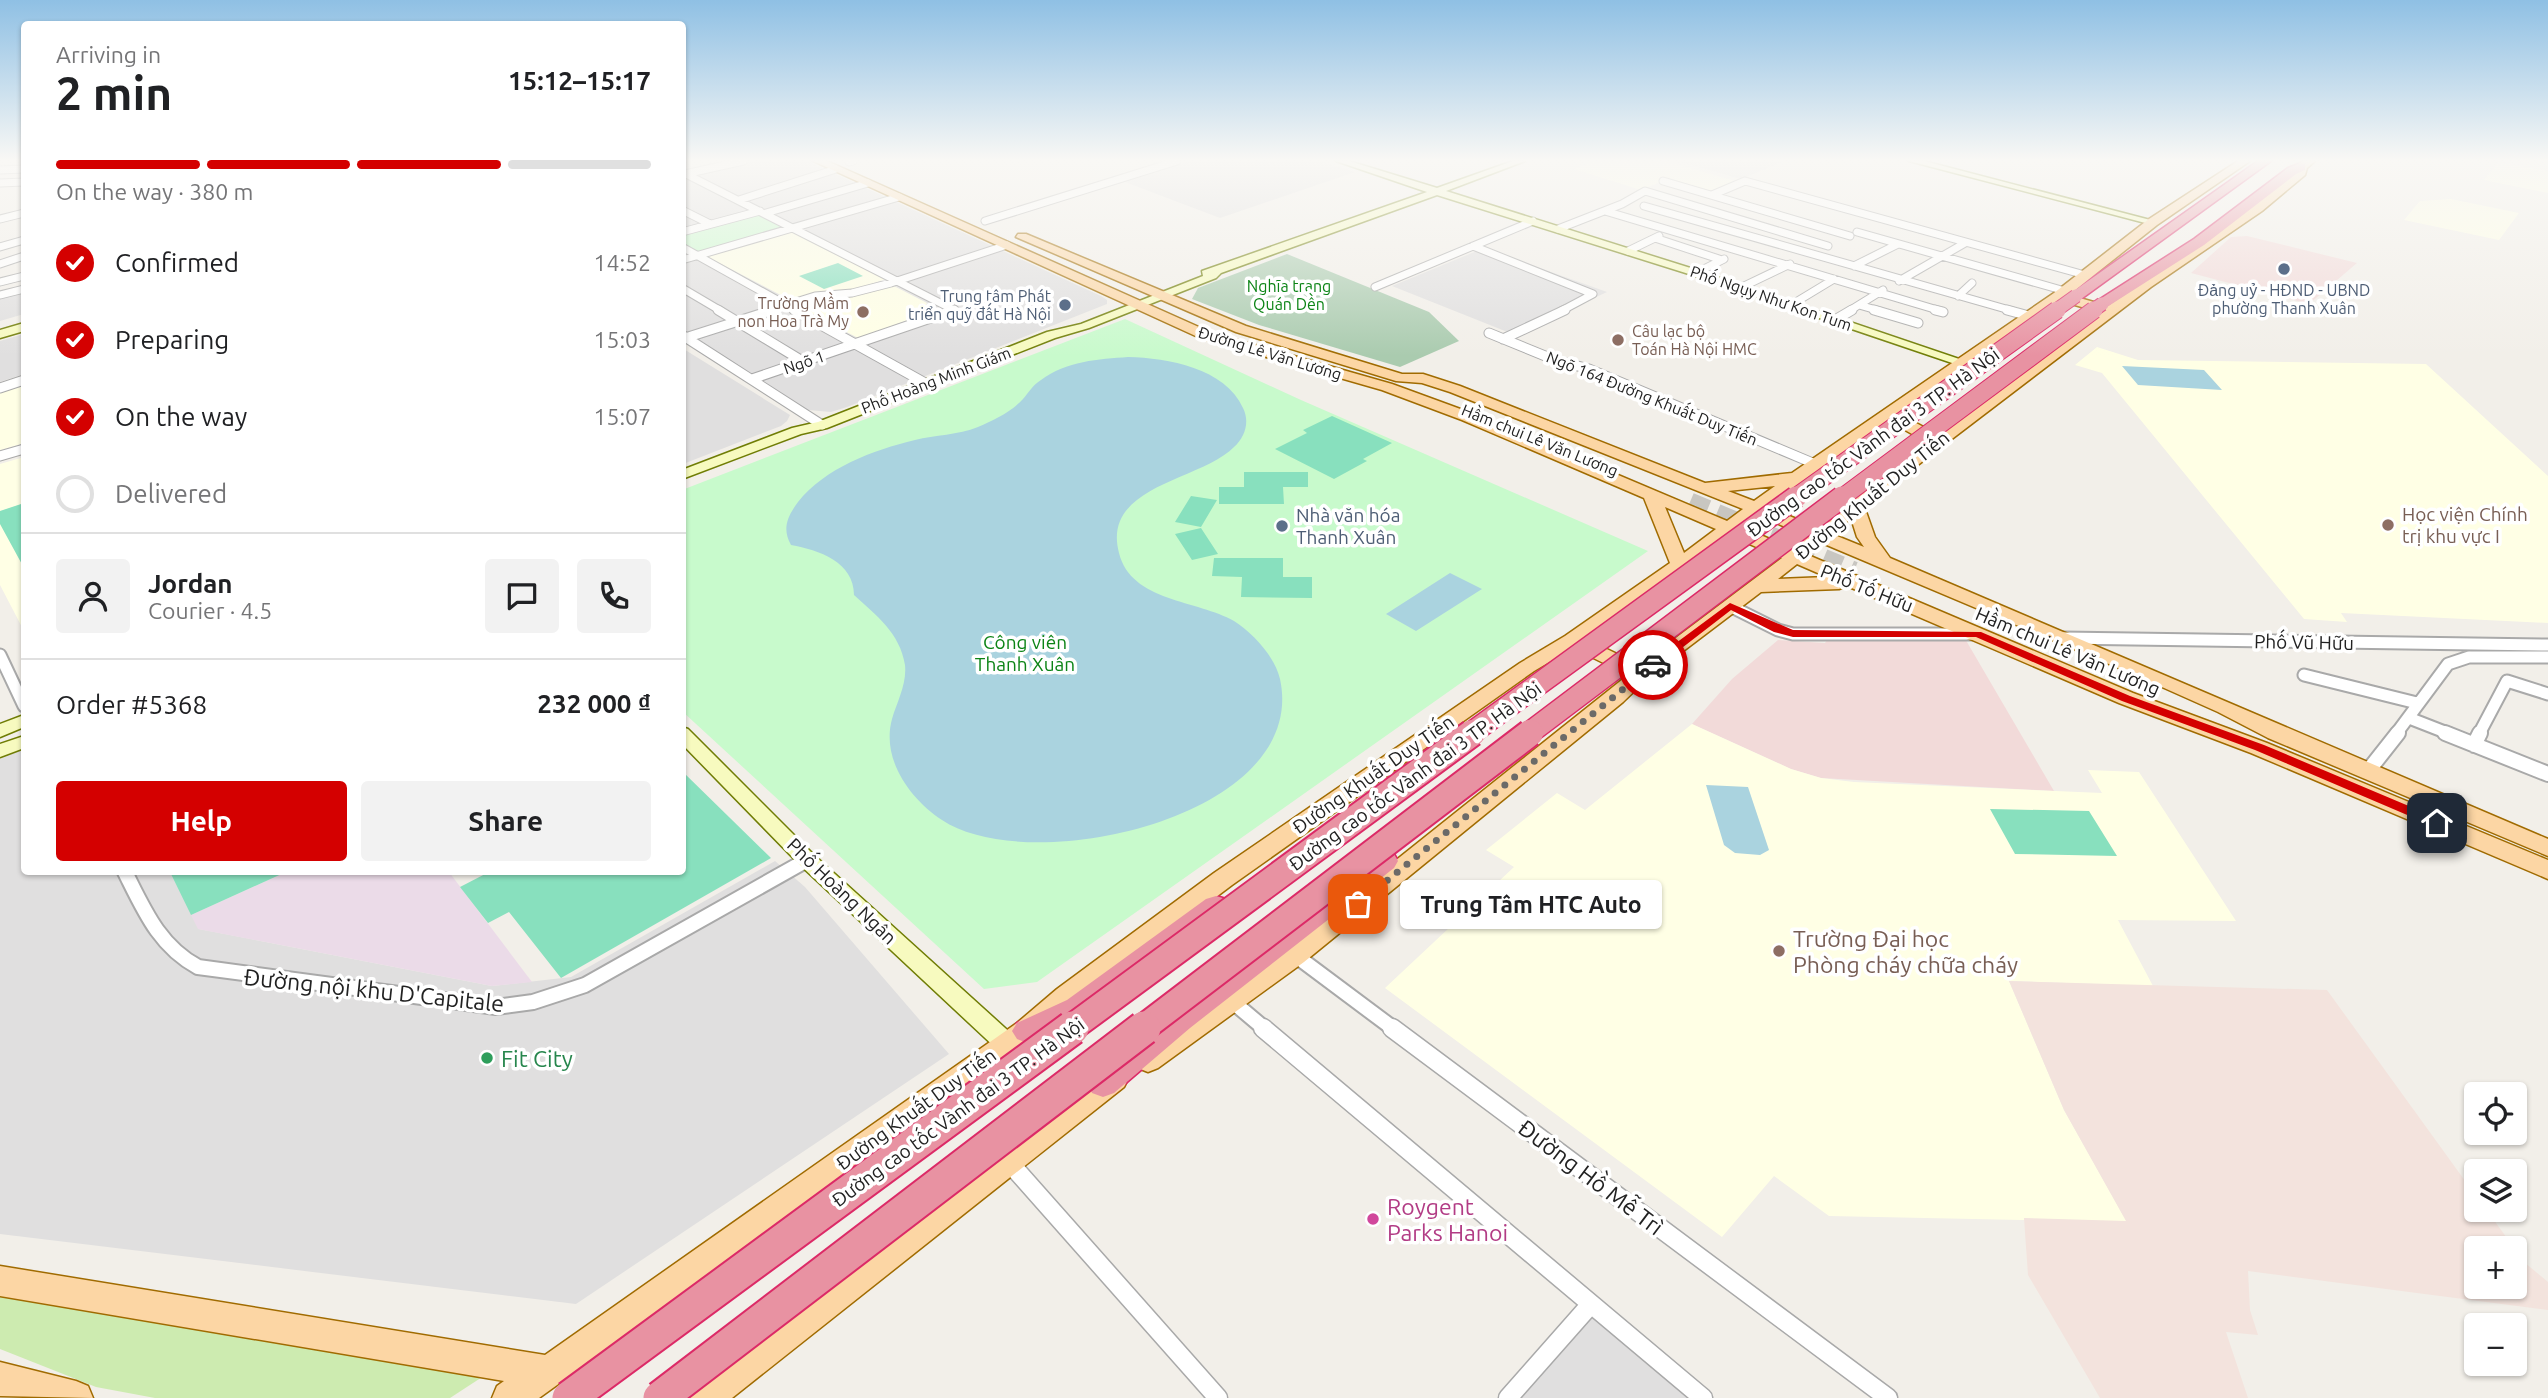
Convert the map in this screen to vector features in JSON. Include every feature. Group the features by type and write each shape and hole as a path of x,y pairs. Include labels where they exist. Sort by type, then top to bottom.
{"highway":[{"path":"2067,295 2163,226"},
{"name":"Đường cao tốc Vành đai 3 TP. Hà Nội","path":"569,1398 2067,295 2169,226"},
{"name":"Đường cao tốc Vành đai 3 TP. Hà Nội","path":"660,1398 2216,226"},
{"path":"2106,307 2220,226"},
{"path":"1104,1084 1180,1020 1780,556"},
{"path":"1017,1038 1077,1008 1501,698 1639,610"}],"main road":[{"name":"Đường Lê Văn Lương","path":"965,226 1129,306 1228,343 1394,382"},
{"name":"Đường Lê Văn Lương","path":"998,226 1165,291 1241,329 1394,382 1651,495 1693,499 1723,495 1758,509"},
{"name":"Đường Khuất Duy Tiến","path":"509,1398 1017,1038 1066,996 1223,879 1527,667 1573,640 1758,509 1815,464 1962,362 2029,316 2067,295 2085,275 2148,226"},
{"path":"2067,295 2106,307"},
{"name":"Đường Khuất Duy Tiến","path":"706,1398 1104,1084 1144,1063 1295,956 1535,759 1616,697 1642,673 1754,588 1780,556 1821,535 1855,505 1939,442 2106,307"},
{"name":"Hầm chui Lê Văn Lương","path":"1394,382 1693,499"},
{"path":"1897,407 1916,420 1954,428"},
{"path":"1880,419 1910,426 1939,442"},
{"path":"1693,499 1723,487 1800,477"},
{"path":"1651,495 1679,565"},
{"path":"1693,499 1723,495"},
{"name":"Đường Lê Văn Lương","path":"1693,499 1728,530"},
{"path":"1855,505 1866,537 1884,563"},
{"name":"Phố Tố Hữu","path":"1758,509 1821,535 1858,568 1978,634 2126,698 2368,771 2548,848"},
{"name":"Phố Tố Hữu","path":"1728,530 1780,556 1828,572 1884,563 2225,707 2267,740 2548,870"},
{"path":"1828,572 1858,568"},
{"path":"1754,588 1813,582 1858,568"},
{"name":"Hầm chui Lê Văn Lương","path":"1858,568 2214,724 2267,740"},
{"path":"1573,640 1642,673"},
{"path":"0,1281 549,1372"},
{"path":"0,1379 76,1398"}],"street":[{"path":"791,226 954,310 855,344"},
{"path":"686,259 800,226"},
{"path":"1085,326 1098,326 1129,306 1165,291 1342,226"},
{"path":"1375,287 1523,226"},
{"name":"Phố Ngụy Như Kon Tum","path":"1548,226 1962,362"},
{"path":"1558,229 1565,226"},
{"path":"1658,226 1943,312"},
{"path":"1716,226 2029,316"},
{"path":"1704,240 1735,226"},
{"path":"1762,226 1828,246"},
{"path":"1826,226 1898,244 2067,295"},
{"path":"1740,288 1870,226"},
{"path":"1905,226 2085,275"},
{"path":"1628,251 1671,230"},
{"path":"1655,238 1722,260"},
{"path":"0,247 21,241"},
{"path":"1835,320 1965,243"},
{"path":"1854,266 1898,244"},
{"path":"686,336 815,296 856,292 899,280 1007,245"},
{"path":"1474,246 1593,294 1590,298 1503,339"},
{"path":"686,249 927,384"},
{"path":"1696,273 1742,251"},
{"path":"0,264 21,258"},
{"path":"0,282 21,277"},
{"path":"1791,304 1835,279"},
{"path":"1958,296 1972,282"},
{"path":"0,295 21,290"},
{"path":"686,290 804,362"},
{"path":"1974,310 1984,304"},
{"path":"1859,305 1918,324"},
{"name":"Phố Hoàng Minh Giám","path":"686,473 797,431 822,425 1051,335 1085,326 1129,306"},
{"name":"Phố Hoàng Minh Giám","path":"1051,335 1056,330 1129,306"},
{"path":"0,327 21,321"},
{"path":"0,334 21,328"},
{"name":"Ngõ 164 Đường Khuất Duy Tiến","path":"1489,333 1555,360 1589,369 1815,464"},
{"path":"686,338 822,425"},
{"name":"Ngõ 1","path":"752,380 855,344"},
{"path":"0,388 21,381"},
{"name":"Phố Hoàng Minh Giám","path":"686,480 803,436 822,425"},
{"path":"0,456 21,450"},
{"path":"1730,606 1778,630 1793,634 1978,634"},
{"name":"Phố Vũ Hữu","path":"2059,638 2548,645"},
{"path":"0,656 21,700"},
{"path":"2368,771 2448,664 2456,659 2480,657 2548,657"},
{"path":"2305,675 2417,703"},
{"path":"2474,745 2507,681 2548,694"},
{"path":"2409,718 2548,774"},
{"path":"0,731 21,722"},
{"path":"0,740 21,731"},
{"name":"Phố Hoàng Ngân","path":"686,737 807,860 1017,1038"},
{"path":"0,751 21,743"},
{"name":"Đường nội khu D'Capitale","path":"127,875 161,940 182,960 198,967 496,1007 533,1002 585,985 807,860"},
{"name":"Đường Hồ Mễ Trì","path":"1295,956 1888,1398"},
{"path":"1233,1002 1703,1398"},
{"path":"1008,1161 1218,1398"},
{"path":"1508,1398 1591,1304"}],"shaded area":[{"path":"686,226 949,226 1107,300 1107,304 847,407 831,412 808,410 686,334"},
{"path":"2434,226 2509,226 2499,240"},
{"path":"790,230 886,279 853,290 792,301 704,255"},
{"path":"2247,236 2357,263 2309,304 2191,273 2231,237"},
{"path":"1484,248 1607,292 1515,335 1392,286"},
{"name":"Trường Mầm non Hoa Trà My","path":"892,285 927,303 919,316 858,338 796,306 819,297"},
{"path":"21,291 21,315 0,321 0,297"},
{"path":"21,335 21,375 0,382 0,341"},
{"name":"Học viện Chính trị khu vực I","path":"2097,347 2138,360 2426,364 2548,476 2548,623 2341,613 2347,622 2304,619 2102,373 2075,365"},
{"path":"686,350 790,415 781,426 686,463"},
{"path":"21,387 21,444 0,450 0,393"},
{"path":"21,458 21,625 0,585 0,464"},
{"path":"1830,636 1964,637 2054,791 1821,778 1791,769 1692,724 1732,679 1778,640 1825,643"},
{"name":"Trường Đại học Phòng cháy chữa cháy","path":"1692,724 1791,769 1821,778 1854,782 2102,793 2088,770 2139,772 2236,921 2118,920 2153,986 2009,981 2064,1110 2127,1222 1829,1216 1774,1176 1722,1237 1385,988 1514,867 1486,850 1557,793 1585,810"},
{"path":"21,750 21,875 172,875 199,929 492,986 571,977 775,861 805,887 949,1054 576,1304 0,1234 0,759"},
{"path":"279,875 451,875 532,982 492,986 198,929 191,915"},
{"path":"2009,981 2327,990 2464,1179 2464,1222 2495,1222 2505,1236 2464,1236 2464,1299 2527,1299 2527,1264 2548,1282 2548,1310 2248,1271 2250,1310 2258,1335 2226,1332 2248,1398 2100,1398 2028,1275 2024,1218 2126,1221 2064,1110"},
{"path":"1591,1304 1703,1398 1508,1398"}],"green space":[{"path":"703,226 794,228 697,256 686,249 686,231"},
{"name":"Nghĩa trang Quán Dền","path":"1287,254 1429,312 1459,341 1400,367 1259,325 1192,299 1198,288"},
{"path":"838,263 863,276 824,289 799,276"},
{"name":"Công viên Thanh Xuân","path":"1125,319 1301,400 1648,551 1037,982 984,989 686,715 686,488"},
{"path":"1332,416 1392,443 1363,459 1367,461 1334,479 1275,449 1307,433 1303,430"},
{"path":"1244,472 1308,472 1308,487 1283,487 1284,504 1219,504 1219,487 1244,487"},
{"path":"1191,496 1217,500 1201,527 1175,522"},
{"path":"21,504 21,562 0,524 0,511"},
{"path":"1201,528 1218,554 1192,560 1175,534"},
{"path":"1214,558 1283,558 1283,577 1312,577 1312,598 1241,597 1242,577 1212,576"},
{"path":"686,775 771,858 561,978 509,912 488,923 460,887 483,875 686,875"},
{"path":"1990,809 2089,811 2117,856 2015,854"},
{"path":"171,875 279,875 191,915"},
{"path":"0,1294 496,1368 450,1398 155,1398 96,1387 0,1349"}],"water":[{"path":"1128,357 1160,360 1194,368 1223,383 1235,394 1243,408 1245,429 1234,447 1219,459 1157,487 1125,513 1117,530 1119,553 1126,569 1151,591 1219,614 1234,621 1256,639 1273,662 1280,679 1278,727 1252,768 1209,800 1155,823 1096,838 1036,842 983,837 942,820 919,801 901,777 891,749 890,734 905,672 898,643 886,626 854,595 848,574 841,566 823,554 791,545 787,523 794,507 809,490 851,462 899,444 963,432 984,424 1013,408 1033,386 1061,369 1094,360"},
{"path":"2122,366 2204,370 2222,390 2138,385"},
{"path":"1450,573 1482,589 1416,631 1386,614"},
{"path":"1706,785 1748,787 1769,850 1760,855 1735,853 1724,845"}],"tunnel":[{"path":"1690,502 1854,571"}],"way so far":[{"path":"1358,904 1653,665"}],"place":[{"name":"Đảng uỷ - HĐND - UBND phường Thanh Xuân","path":"2284,269"},
{"name":"Trung tâm Phát triển quỹ đất Hà Nội","path":"1065,305"},
{"name":"Trường Mầm non Hoa Trà My","path":"863,312"},
{"name":"Câu lạc bộ Toán Hà Nội HMC","path":"1618,340"},
{"name":"Học viện Chính trị khu vực I","path":"2388,525"},
{"name":"Nhà văn hóa Thanh Xuân","path":"1282,526"},
{"name":"Trung Tâm HTC Auto","path":"1358,904"},
{"name":"Trường Đại học Phòng cháy chữa cháy","path":"1779,951"},
{"name":"Fit City","path":"487,1058"},
{"name":"Roygent Parks Hanoi","path":"1373,1219"}],"route":[{"path":"1653,665 1730,606 1778,630 1793,634 1978,634 2126,698 2194,726 2259,748 2437,823"}]}
